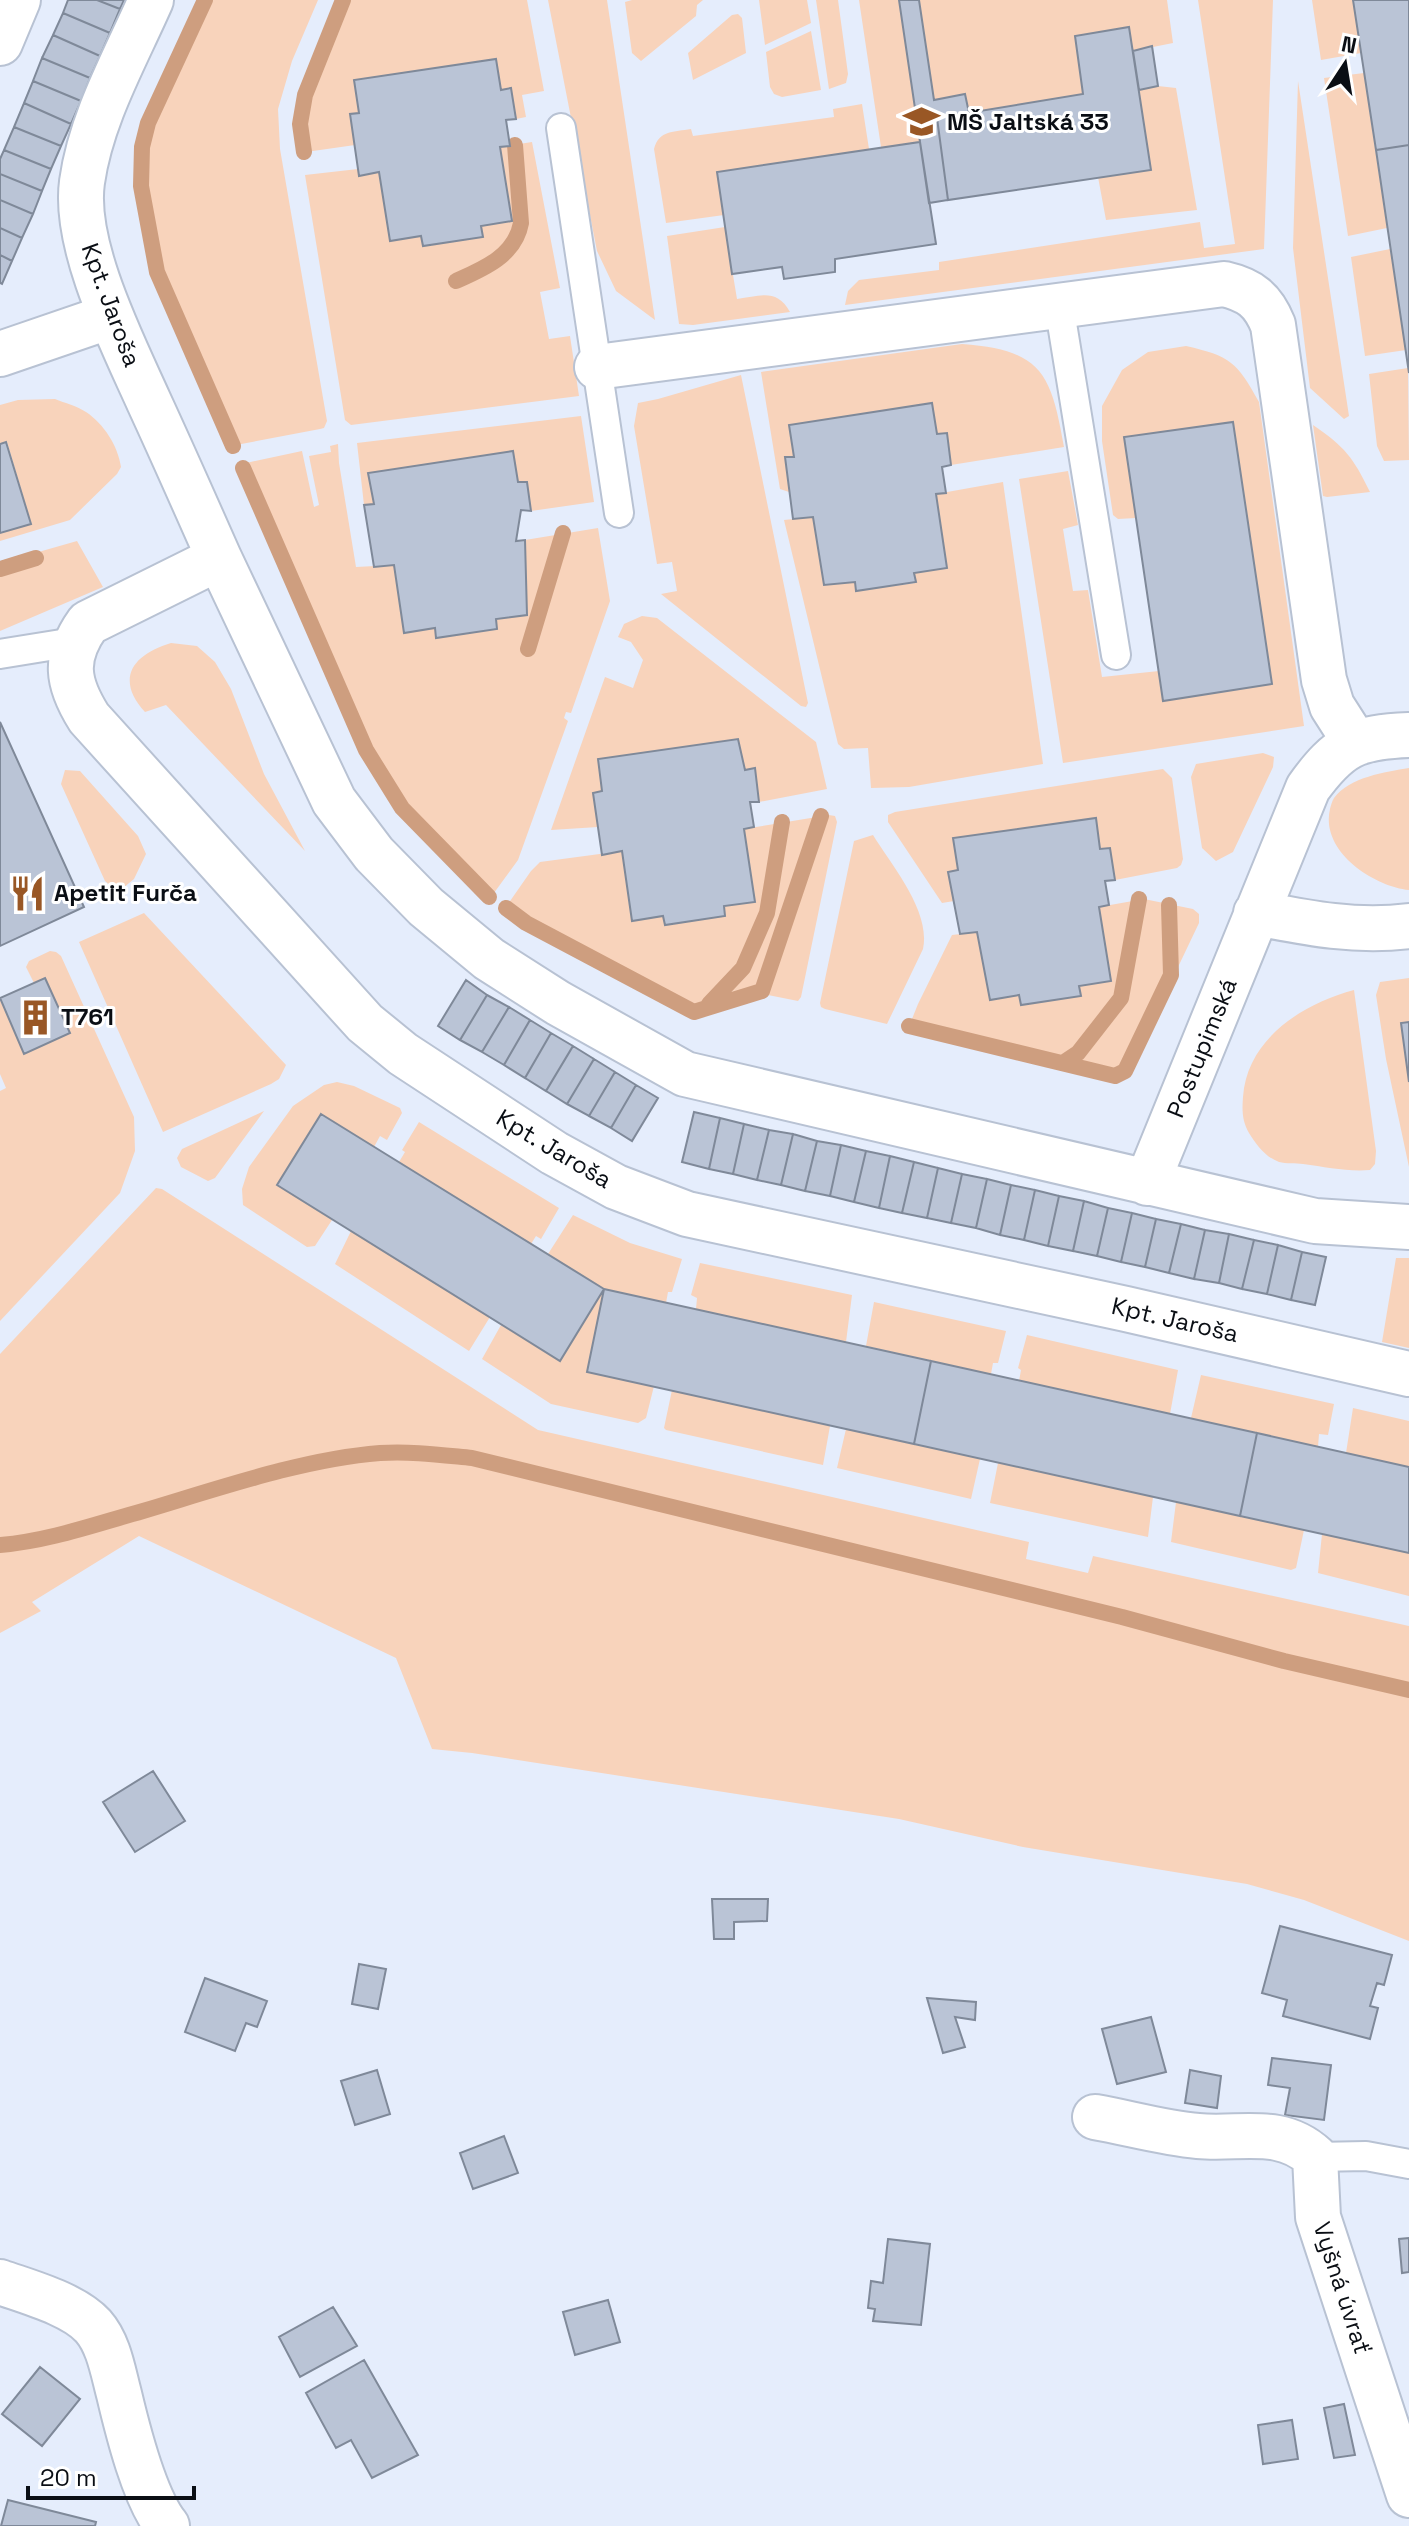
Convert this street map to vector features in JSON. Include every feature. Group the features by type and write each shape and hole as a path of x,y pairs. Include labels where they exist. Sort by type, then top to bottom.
{"street":[{"path":"0,43 18,0"},
{"name":"Kpt. Jaroša","path":"151,0 98,117 82,185 85,238 111,316 219,558 334,801 374,854 426,907 489,959 558,1003 685,1074 1315,1221 1370,1227 1409,1227"},
{"path":"597,367 1224,284 1242,288 1257,297 1267,309 1273,325 1324,680 1332,706 1355,742"},
{"path":"0,354 111,316"},
{"path":"74,642 88,623 219,558"},
{"name":"Kpt. Jaroša","path":"74,642 72,681 89,718 365,1023 403,1054 554,1153 616,1187 687,1214 1111,1305 1409,1374"},
{"name":"Postupimská","path":"1147,1183 1308,788 1336,755 1355,742 1378,736 1409,735"},
{"path":"1256,913 1317,925 1355,928 1409,926"},
{"path":"1095,2117 1197,2136 1272,2136 1302,2145 1315,2157"},
{"name":"Vyšná úvrať","path":"1315,2157 1318,2217 1409,2495"},
{"path":"0,2282 71,2309 94,2326 109,2355 155,2511 167,2526"}],"lane":[{"path":"561,128 619,513"},
{"path":"1059,305 1116,655"},
{"path":"0,654 74,642"},
{"path":"1315,2157 1366,2156 1409,2164"}],"shaded area":[{"path":"207,0 318,0 292,61 278,109 280,149 327,421 324,428 236,445 159,272 143,185 144,147 151,120"},
{"path":"346,0 527,0 544,91 522,95 526,117 516,119 511,89 501,90 496,59 355,80 359,113 350,115 355,145 306,152 302,123 306,96"},
{"path":"548,0 607,0 655,320 616,291 597,251"},
{"path":"703,0 697,5 696,16 641,61 632,53 625,2"},
{"path":"759,0 807,0 811,23 765,45"},
{"path":"816,0 838,0 848,74 846,83 829,89"},
{"path":"859,0 899,0 920,142 881,147"},
{"path":"919,0 1167,0 1173,43 1133,51 1128,27 1075,36 1083,94 969,113 965,94 934,100"},
{"path":"1198,0 1273,0 1264,249 845,305 848,291 859,280 939,270 939,262 1200,222 1204,248 1235,244"},
{"path":"1312,0 1353,0 1361,53 1321,60"},
{"path":"738,14 742,18 746,53 693,80 688,53 732,15"},
{"path":"811,31 821,90 782,97 774,94 770,87 766,52"},
{"path":"1364,73 1387,228 1348,236 1324,78"},
{"path":"1298,81 1349,416 1344,419 1310,388 1293,248"},
{"path":"1158,86 1176,88 1197,210 1106,220 1098,177 1151,170 1139,90"},
{"path":"862,104 869,149 718,172 724,215 666,223 654,149 663,135 691,129 693,136 834,117 833,109"},
{"path":"532,142 560,288 540,292 549,339 570,336 579,396 351,425 345,420 305,175 358,169 360,176 379,172 390,240 421,236 423,246 483,236 481,226 512,221 500,147"},
{"path":"725,227 737,299 767,295 779,299 790,312 693,325 679,324 667,236"},
{"path":"1390,249 1406,350 1365,356 1351,257"},
{"path":"962,344 1010,352 1038,370 1054,401 1064,447 951,465 947,434 937,434 931,403 790,425 794,457 785,458 789,492 780,489 761,372"},
{"path":"1186,346 1213,353 1231,363 1259,402 1304,726 1063,763 1019,479 1068,471 1078,525 1063,529 1073,591 1088,590 1102,677 1159,671 1163,701 1272,684 1233,422 1124,437 1136,518 1118,519 1113,515 1102,441 1102,406 1122,370 1148,352"},
{"path":"1408,368 1409,460 1384,461 1377,446 1369,374"},
{"path":"741,375 808,703 806,707 661,594 677,591 672,562 657,564 634,426 638,403"},
{"path":"55,399 82,410 99,423 113,444 121,467 70,520 0,541 0,533 31,523 7,442 0,444 0,405 18,400"},
{"path":"581,416 594,502 531,511 527,482 518,482 512,451 369,473 374,504 364,505 357,443"},
{"path":"1313,425 1347,454 1370,492 1323,496"},
{"path":"338,444 356,567 394,565 404,633 527,615 525,540 598,528 610,601 571,713 566,712 564,718 568,721 518,860 491,897 403,807 366,749 246,463 302,451 314,507 319,505 309,456 331,452 330,446"},
{"path":"1003,482 1043,764 909,787 871,788 868,748 844,749 838,744 784,520 813,517 824,585 855,582 856,591 915,583 914,573 946,568 936,494"},
{"path":"77,541 103,587 0,631 0,563"},
{"path":"642,616 657,618 816,742 827,789 759,802 755,768 745,770 738,739 599,759 602,791 593,793 598,827 551,830 605,677 633,688 643,660 631,642 618,637 624,624"},
{"path":"171,643 197,646 215,662 231,689 264,774 305,851 166,705 145,712 136,700 131,688 132,669 147,654"},
{"path":"1263,753 1274,757 1273,767 1233,852 1216,861 1202,848 1191,777 1196,764"},
{"path":"1409,768 1409,890 1380,882 1352,864 1333,839 1329,824 1333,799 1349,785 1389,771"},
{"path":"1163,769 1172,778 1183,859 1181,865 1115,880 1110,848 1100,849 1095,818 954,838 958,870 948,872 954,901 942,903 888,822 888,815 895,812"},
{"path":"65,770 80,771 138,836 146,854 134,879 123,888 112,887 105,881 61,784"},
{"path":"835,816 837,822 798,1001 763,994 764,990 760,989 694,1009 506,907 540,862 622,851 632,921 663,916 665,925 725,916 724,906 754,902 744,829"},
{"path":"873,835 916,904 924,934 923,949 887,1024 825,1009 820,1003 854,841"},
{"path":"1144,899 1193,909 1199,914 1199,923 1122,1079 1115,1080 908,1029 952,935 977,932 990,999 1019,995 1021,1005 1080,996 1079,986 1110,981 1099,907"},
{"path":"144,913 286,1065 279,1079 271,1084 163,1132 79,942"},
{"path":"50,951 61,956 134,1117 135,1151 120,1193 0,1321 0,1091 6,1088 0,1074 0,1000 24,1054 69,1033 45,978 34,983 26,967 29,961"},
{"path":"1409,978 1409,1022 1401,1023 1409,1082 1409,1167 1376,995 1380,982"},
{"path":"1354,990 1376,1151 1375,1164 1370,1170 1353,1170 1274,1160 1255,1141 1244,1120 1243,1097 1255,1058 1266,1041 1297,1015 1315,1004"},
{"path":"337,1082 354,1086 400,1108 402,1113 387,1140 380,1136 374,1147 320,1114 277,1185 332,1220 315,1246 307,1247 243,1205 242,1189 249,1167 293,1106 324,1085"},
{"path":"264,1111 215,1178 208,1181 181,1167 177,1158 182,1149"},
{"path":"419,1122 559,1208 541,1239 536,1236 531,1244 399,1162 405,1152 402,1150"},
{"path":"156,1188 538,1430 1029,1542 1026,1559 1088,1573 1093,1556 1409,1626 1409,1941 1304,1900 1247,1884 1023,1847 899,1819 432,1749 396,1658 139,1536 32,1602 41,1611 0,1633 0,1354"},
{"path":"573,1215 630,1243 682,1259 666,1303 604,1290 587,1372 654,1386 646,1418 638,1423 551,1404 482,1359 501,1325 560,1360 604,1289 548,1254"},
{"path":"351,1231 490,1317 469,1351 335,1264"},
{"path":"1396,1258 1409,1258 1409,1348 1382,1342"},
{"path":"700,1263 852,1295 846,1342 696,1309 697,1298 691,1295"},
{"path":"874,1302 1006,1331 998,1363 993,1363 991,1374 866,1346"},
{"path":"1027,1335 1178,1370 1170,1414 1019,1381 1021,1370 1018,1368"},
{"path":"1201,1375 1334,1404 1328,1435 1319,1434 1318,1447 1191,1418"},
{"path":"672,1390 830,1426 823,1465 666,1430"},
{"path":"1353,1408 1409,1421 1409,1467 1346,1453"},
{"path":"846,1429 980,1459 971,1499 837,1468"},
{"path":"998,1463 1153,1497 1148,1537 990,1503"},
{"path":"1176,1502 1304,1530 1296,1568 1291,1570 1171,1542"},
{"path":"1322,1534 1409,1553 1409,1596 1318,1573"}],"building":[{"path":"68,0 97,0 120,9 110,33 63,13"},
{"path":"97,0 124,0 120,9"},
{"path":"899,0 919,0 934,100 965,94 969,113 937,118 948,200 929,203"},
{"path":"1353,0 1409,0 1409,145 1376,150"},
{"path":"63,13 110,33 100,56 53,35"},
{"path":"1129,27 1151,170 948,200 937,118 1083,94 1075,36"},
{"path":"53,35 100,56 90,78 42,58"},
{"path":"1152,46 1158,86 1139,90 1133,51"},
{"path":"42,58 90,78 81,101 33,81"},
{"path":"496,59 501,90 511,88 516,119 506,120 510,146 500,147 512,221 481,226 483,237 423,246 421,236 390,241 379,172 359,176 350,114 359,113 354,80"},
{"path":"33,81 81,101 71,124 24,103"},
{"path":"24,103 71,124 61,146 14,127"},
{"path":"14,127 61,146 51,169 4,150"},
{"path":"920,142 936,244 835,259 835,272 784,279 782,267 732,274 717,172"},
{"path":"1409,145 1409,373 1376,150"},
{"path":"4,150 51,169 42,191 0,174 0,159"},
{"path":"0,174 42,191 33,214 0,200"},
{"path":"0,200 33,214 22,238 0,228"},
{"path":"0,228 22,238 12,261 0,255"},
{"path":"0,255 12,261 2,284 0,283"},
{"path":"932,403 937,434 947,433 951,465 942,467 946,493 936,494 947,568 914,573 916,582 856,591 855,582 824,585 813,517 793,519 785,457 794,457 789,425"},
{"path":"1233,422 1272,684 1163,701 1124,437"},
{"path":"6,442 31,524 0,533 0,444"},
{"path":"513,451 518,482 527,482 531,511 521,510 516,541 525,540 527,615 496,619 497,629 436,638 435,628 404,633 394,565 374,567 364,505 374,504 368,473"},
{"path":"0,722 84,907 0,946"},
{"path":"738,739 745,770 755,768 759,802 750,802 754,827 744,829 755,902 724,906 725,916 665,925 663,916 632,921 622,851 602,855 593,793 602,791 598,759"},
{"path":"1096,818 1100,849 1110,848 1115,880 1105,881 1109,905 1099,907 1111,981 1079,986 1081,996 1021,1005 1019,995 990,1000 977,932 960,934 948,872 958,870 953,838"},
{"name":"T761","path":"45,978 70,1033 24,1054 0,998"},
{"path":"466,980 487,995 460,1040 438,1026"},
{"path":"487,995 509,1007 482,1052 460,1040"},
{"path":"509,1007 530,1020 504,1065 482,1052"},
{"path":"530,1020 551,1033 525,1078 504,1065"},
{"path":"1409,1022 1409,1082 1401,1023"},
{"path":"551,1033 573,1046 546,1091 525,1078"},
{"path":"573,1046 594,1059 567,1104 546,1091"},
{"path":"594,1059 615,1072 589,1116 567,1104"},
{"path":"615,1072 636,1085 611,1128 589,1116"},
{"path":"636,1085 658,1098 632,1141 611,1128"},
{"path":"694,1112 720,1118 709,1169 682,1162"},
{"path":"321,1114 604,1289 560,1361 277,1185"},
{"path":"720,1118 744,1124 733,1174 709,1169"},
{"path":"744,1124 769,1130 757,1180 733,1174"},
{"path":"769,1130 793,1134 781,1185 757,1180"},
{"path":"793,1134 817,1141 805,1191 781,1185"},
{"path":"817,1141 841,1145 830,1196 805,1191"},
{"path":"841,1145 866,1151 854,1202 830,1196"},
{"path":"866,1151 890,1156 879,1208 854,1202"},
{"path":"890,1156 914,1162 902,1213 879,1208"},
{"path":"914,1162 938,1168 927,1218 902,1213"},
{"path":"938,1168 962,1174 951,1223 927,1218"},
{"path":"962,1174 987,1179 976,1228 951,1223"},
{"path":"987,1179 1011,1185 1000,1235 976,1228"},
{"path":"1011,1185 1035,1190 1024,1240 1000,1235"},
{"path":"1035,1190 1059,1196 1048,1246 1024,1240"},
{"path":"1059,1196 1084,1201 1073,1251 1048,1246"},
{"path":"1084,1201 1108,1208 1097,1256 1073,1251"},
{"path":"1108,1208 1132,1213 1121,1262 1097,1256"},
{"path":"1132,1213 1156,1219 1145,1267 1121,1262"},
{"path":"1156,1219 1181,1224 1169,1273 1145,1267"},
{"path":"1181,1224 1205,1230 1194,1279 1169,1273"},
{"path":"1205,1230 1229,1234 1219,1283 1194,1279"},
{"path":"1229,1234 1254,1240 1242,1289 1219,1283"},
{"path":"1254,1240 1278,1245 1267,1294 1242,1289"},
{"path":"1278,1245 1302,1252 1291,1300 1267,1294"},
{"path":"1302,1252 1326,1257 1315,1305 1291,1300"},
{"path":"604,1289 931,1361 914,1444 587,1372"},
{"path":"931,1361 1257,1433 1240,1516 914,1444"},
{"path":"1257,1433 1409,1467 1409,1553 1240,1516"},
{"path":"153,1771 185,1821 135,1852 103,1802"},
{"path":"712,1899 768,1899 767,1921 734,1922 734,1939 714,1939"},
{"path":"1280,1926 1392,1955 1384,1985 1377,1983 1370,2006 1378,2008 1370,2039 1283,2016 1287,2000 1262,1993"},
{"path":"359,1964 386,1969 378,2009 352,2004"},
{"path":"205,1978 267,2001 257,2027 246,2023 235,2051 185,2032"},
{"path":"927,1998 976,2002 975,2020 955,2017 965,2047 943,2053"},
{"path":"1151,2017 1166,2072 1117,2084 1102,2029"},
{"path":"1272,2058 1331,2065 1324,2120 1285,2115 1290,2088 1268,2085"},
{"path":"377,2070 390,2114 355,2125 341,2081"},
{"path":"1190,2070 1221,2076 1217,2108 1185,2103"},
{"path":"504,2136 518,2173 473,2189 460,2153"},
{"path":"1409,2238 1409,2272 1402,2273 1399,2239"},
{"path":"888,2239 930,2244 921,2325 873,2321 875,2309 868,2308 871,2281 883,2283"},
{"path":"608,2300 620,2342 575,2355 563,2312"},
{"path":"333,2307 357,2346 300,2377 279,2337"},
{"path":"364,2360 418,2455 372,2478 351,2440 336,2448 306,2393"},
{"path":"40,2367 80,2399 42,2446 2,2414"},
{"path":"1344,2404 1355,2455 1334,2458 1324,2408"},
{"path":"1292,2420 1298,2459 1263,2464 1258,2425"},
{"path":"8,2500 96,2522 95,2526 1,2526"}],"waterway":[{"path":"205,0 148,123 142,147 141,186 157,272 233,446"},
{"path":"304,152 300,124 305,95 343,0"},
{"path":"456,281 496,260 518,234 521,223 515,145"},
{"path":"243,468 366,750 402,808 489,897"},
{"path":"528,649 563,533"},
{"path":"0,569 36,558"},
{"path":"506,908 526,923 694,1012 762,991 821,816"},
{"path":"709,1004 743,968 767,913 782,822"},
{"path":"1063,1063 1078,1053 1121,998 1139,899"},
{"path":"909,1026 1115,1076 1125,1071 1171,975 1169,905"},
{"path":"0,1545 72,1531 260,1476 351,1456 392,1453 472,1458 1409,1690"}],"place":[{"name":"MŠ Jaltská 33","path":"921,122"},
{"name":"Apetit Furča","path":"28,893"},
{"name":"T761","path":"35,1017"}]}
